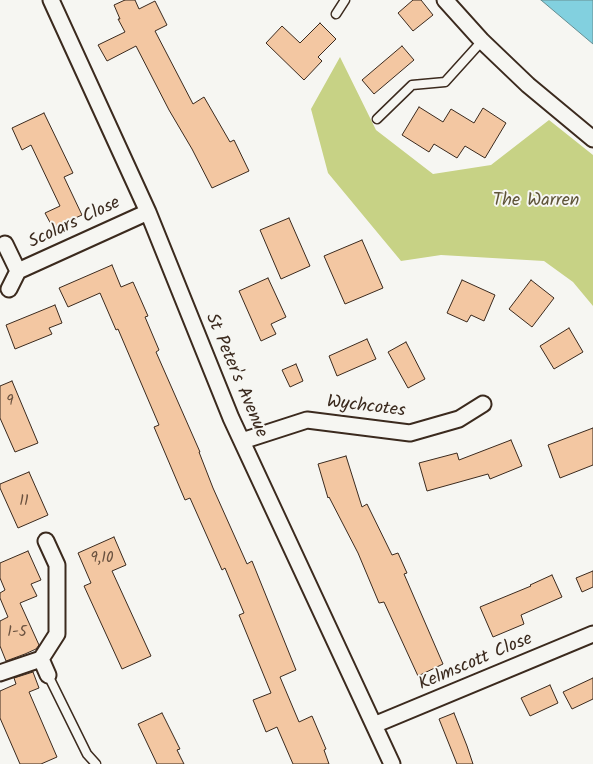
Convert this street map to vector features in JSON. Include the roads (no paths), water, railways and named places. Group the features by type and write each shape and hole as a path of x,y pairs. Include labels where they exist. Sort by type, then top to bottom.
{"street":[{"name":"St Peter's Avenue","path":"52,0 148,212 242,441 392,764"},
{"path":"445,0 482,41 528,85 593,139"},
{"name":"Scolars Close","path":"9,289 18,271 148,212"},
{"name":"Scolars Close","path":"5,244 18,271"},
{"name":"Wychcotes","path":"242,441 307,420 410,432 459,419 483,404"},
{"path":"0,672 41,659 57,634 57,565 46,540"},
{"name":"Kelmscott Close","path":"374,726 593,634"},
{"path":"41,659 48,674"}],"lane":[{"path":"336,14 345,0"},
{"path":"377,119 412,85 445,82 482,41"},
{"path":"48,674 87,754 96,764"}],"water":[{"path":"541,0 593,0 593,44"}],"park label":[{"name":"The Warren","path":"536,202"}]}
